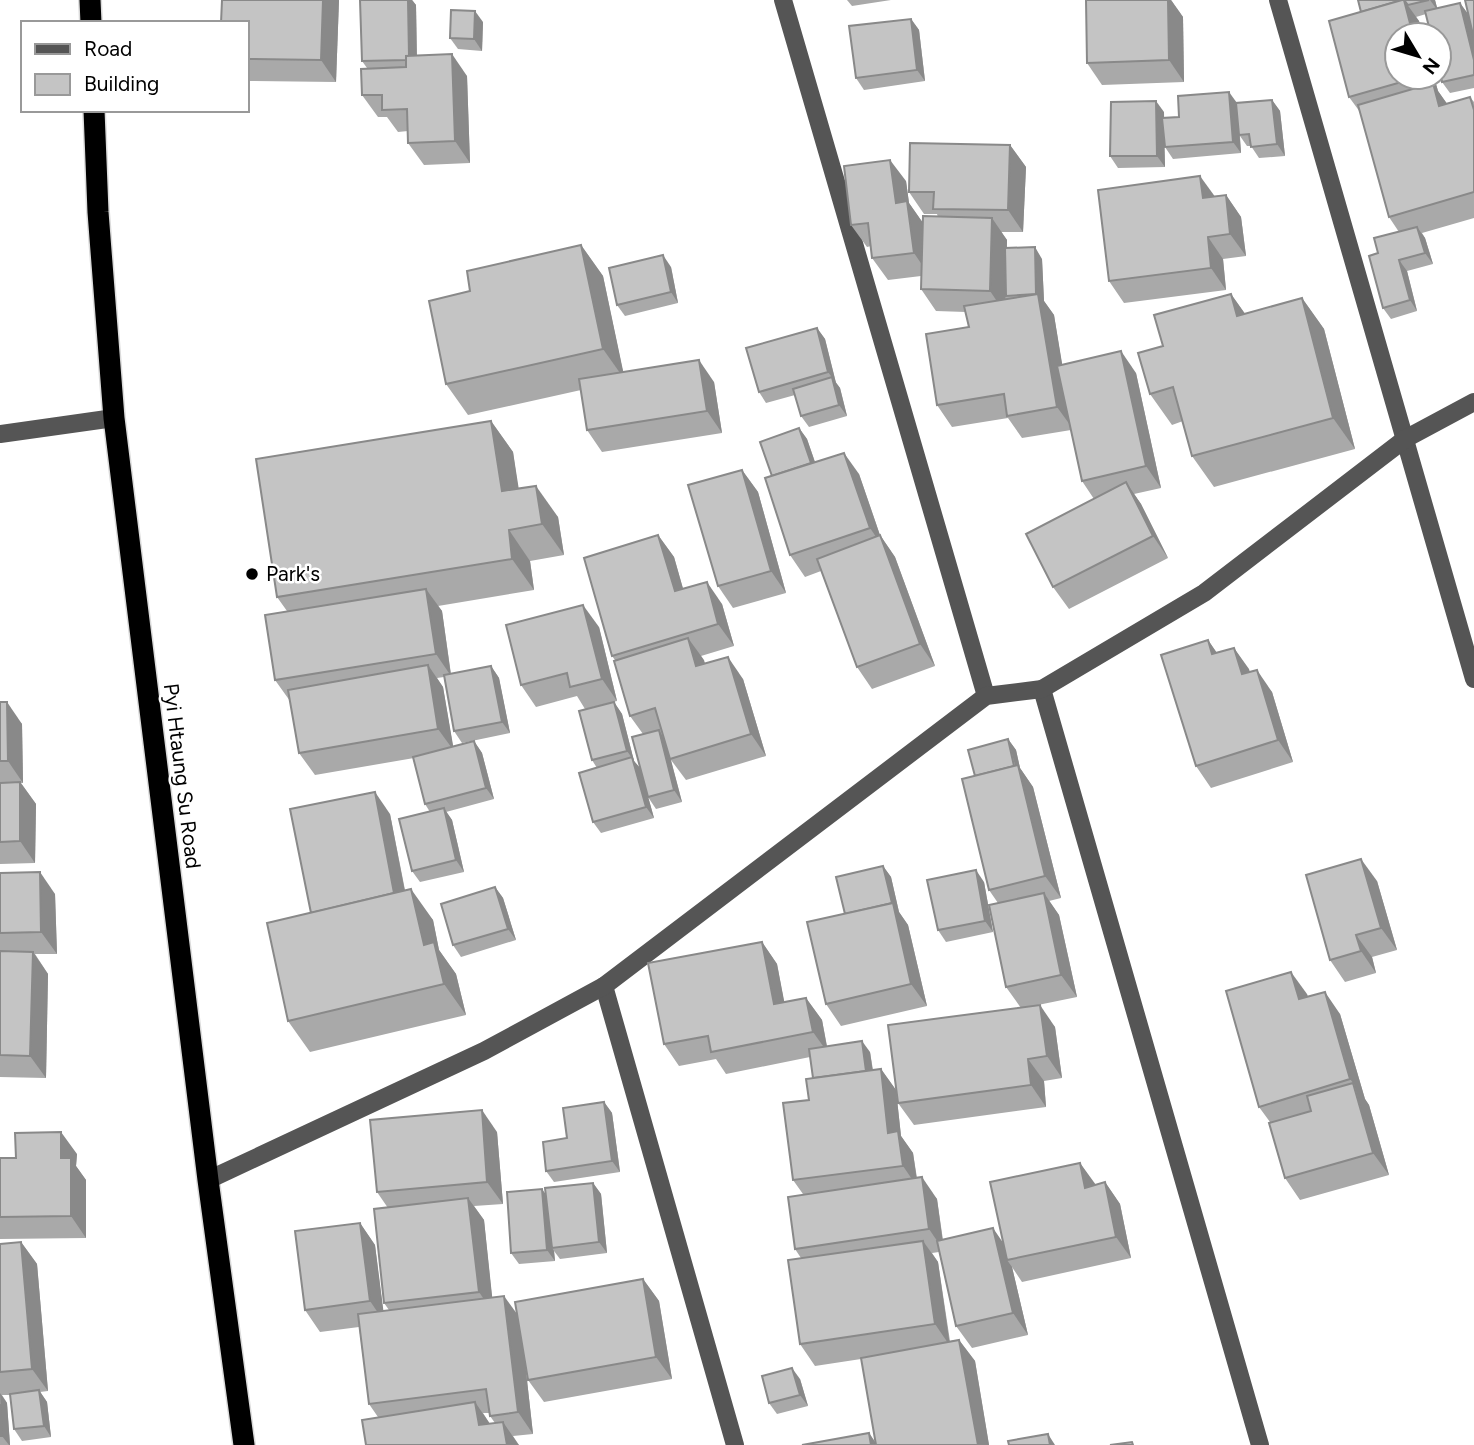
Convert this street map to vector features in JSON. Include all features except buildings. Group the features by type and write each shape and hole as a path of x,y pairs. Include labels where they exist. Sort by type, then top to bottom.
{"highway":[{"path":"90,0 91,21"},
{"name":"Pyi Htaung Su Road","path":"94,112 98,212 114,418 208,1180 244,1445"}],"street":[{"path":"783,0 986,696"},
{"path":"1278,0 1474,679"},
{"path":"208,1180 484,1051 604,985 986,696 1042,689 1203,593 1405,439 1474,402"},
{"path":"0,434 114,418"},
{"path":"1042,689 1260,1445"},
{"path":"604,985 735,1445"}],"place":[{"name":"Park's","path":"252,574"}]}
